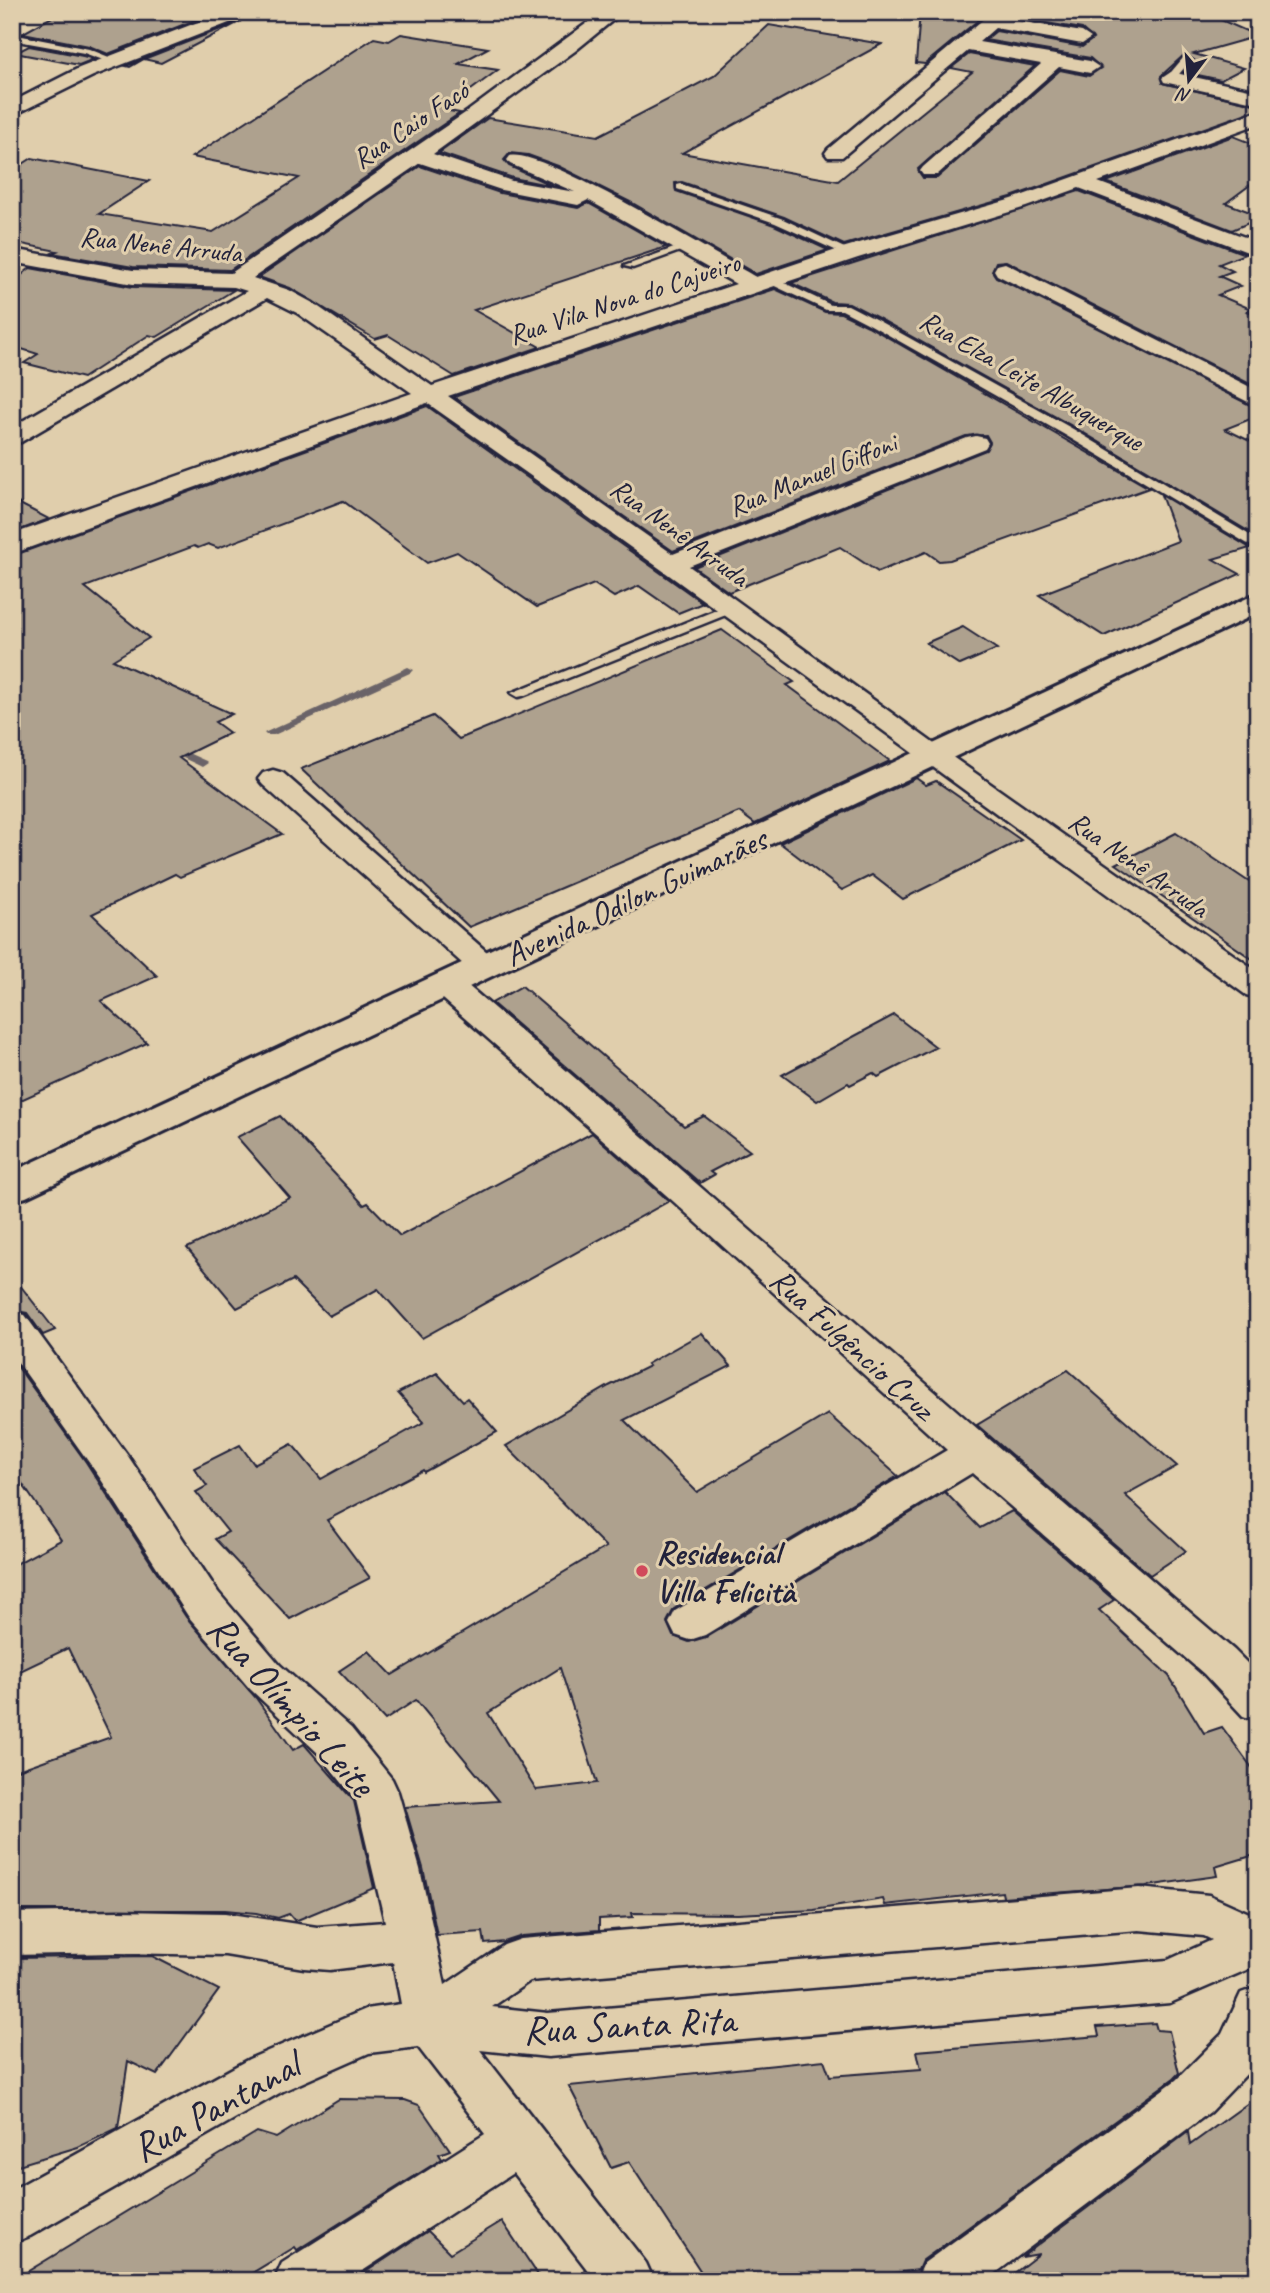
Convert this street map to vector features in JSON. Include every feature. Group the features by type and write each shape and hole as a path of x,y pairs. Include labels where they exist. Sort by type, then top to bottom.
{"street":[{"path":"12,110 86,72 241,12"},
{"name":"Rua Caio Facó","path":"236,280 416,155 476,117 614,12"},
{"path":"835,153 998,17 1082,38"},
{"path":"930,172 1097,25"},
{"path":"965,45 1061,56 1090,67"},
{"path":"1171,78 1258,97"},
{"name":"Rua Vila Nova do Cajueiro","path":"19,537 430,394 850,253 1019,203 1258,117"},
{"path":"416,155 508,186 561,197 608,202"},
{"name":"Rua Elza Leite Albuquerque","path":"517,160 572,182 762,283"},
{"path":"1078,181 1258,250"},
{"name":"Rua Nenê Arruda","path":"12,255 133,277 236,280 265,289 305,308 670,564 934,757 1258,988"},
{"path":"1005,270 1258,400"},
{"path":"12,437 265,289"},
{"name":"Rua Manuel Giffoni","path":"670,564 976,443"},
{"name":"Avenida Odilon Guimarães","path":"12,1188 934,757 1258,602"},
{"path":"273,779 484,966"},
{"name":"Rua Fulgêncio Cruz","path":"447,985 687,1193 975,1452 1219,1662 1258,1703"},
{"name":"Rua Olímpio Leite","path":"12,1325 114,1467 203,1604 265,1677 335,1741 376,1792 397,1869 429,2023 628,2281"},
{"path":"690,1623 975,1452"},
{"name":"Rua Santa Rita","path":"429,2023 521,1960 1139,1909 1209,1916 1258,1942"},
{"path":"12,1934 90,1931 226,1934 304,1947 337,1948 382,1944 410,1937"},
{"name":"Rua Santa Rita","path":"429,2023 548,2035 1170,1981 1258,1942"},
{"path":"942,2281 1193,2096 1239,2050 1258,2009"},
{"name":"Rua Pantanal","path":"12,2218 266,2075 313,2052 366,2031 429,2023"},
{"path":"300,2281 520,2140"}],"lane":[{"path":"12,37 86,51 114,61"},
{"path":"1171,78 1186,60"},
{"path":"681,187 779,221 850,253"},
{"path":"629,266 689,246"},
{"name":"Rua Elza Leite Albuquerque","path":"762,283 830,307 844,307 873,322 1069,432 1258,546"},
{"path":"519,693 731,608"}],"building":[{"path":"61,12 216,12 108,54 89,46 23,33"},
{"path":"920,12 988,12 925,64 916,63"},
{"path":"1014,12 1203,12 1258,36 1194,54 1244,68 1221,80 1184,72 1194,60 1184,55 1161,76 1162,83 1258,105 1258,109 1011,197 844,245 784,217 682,182 675,183 676,191 774,225 828,250 756,274 632,203 558,166 528,155 510,153 504,160 509,166 553,186 513,178 439,153 488,118 598,136 714,76 769,25 882,44 682,153 838,181 972,72 951,68 969,54 1035,66 918,169 923,178 937,178 1060,70 1089,76 1101,68 1090,58 985,40 996,31 1082,47 1093,39 1082,29 1011,17"},
{"path":"241,21 161,63 144,59 130,67 126,66"},
{"path":"401,34 488,48 458,64 498,70 444,110 460,113 230,270 133,267 52,253 57,251 12,242 12,171 32,158 149,181 99,214 213,232 299,178 192,157 374,38 389,41"},
{"path":"29,46 94,59 79,65 15,53"},
{"path":"1233,136 1258,146 1258,179 1226,203 1258,215 1258,219 1232,230 1106,182"},
{"path":"420,166 500,193 578,208 588,203 666,247 474,310 540,347 454,376 388,335 375,339 290,288 259,277"},
{"path":"1079,191 1245,254 1219,264 1233,271 1219,276 1241,286 1218,295 1251,309 1247,311 1258,315 1258,388 1006,261 996,262 992,271 996,277 1258,409 1258,416 1225,429 1258,445 1258,537 1074,427 878,318 849,303 832,302 791,283"},
{"path":"30,268 133,287 234,290 157,337 149,335 83,378 24,363 38,354 12,346 12,283"},
{"path":"775,289 825,312 841,313 868,326 1149,488 950,560 939,561 926,552 878,572 840,547 729,592 694,567 986,450 990,442 986,435 966,436 673,551 454,397"},
{"path":"427,406 703,603 678,613 639,586 614,597 594,584 537,607 457,552 427,563 343,501 218,548 208,544 198,548 194,546 85,587 149,638 113,660 232,714 215,722 230,733 179,758 282,834 180,877 175,874 92,914 157,976 101,1001 147,1043 12,1104 12,556"},
{"path":"1161,495 1250,548 1213,559 1240,574 1104,636 1039,595 1178,541"},
{"path":"12,500 49,519 12,533"},
{"path":"963,627 997,649 960,665 926,643"},
{"path":"722,630 794,682 787,685 890,761 755,824 739,812 469,927 301,769 433,716 459,739"},
{"path":"916,778 926,785 936,781 1021,840 903,899 872,875 842,890 780,843"},
{"path":"1176,833 1258,888 1258,963 1116,864"},
{"path":"522,986 684,1126 704,1116 750,1151 710,1172 714,1175 700,1183 492,1003"},
{"path":"894,1015 936,1047 878,1077 873,1073 850,1085 848,1083 817,1101 782,1075"},
{"path":"280,1116 364,1205 368,1203 400,1236 592,1133 669,1201 422,1338 378,1289 329,1316 293,1280 237,1308 187,1248 290,1198 237,1137"},
{"path":"12,1275 55,1330 43,1335 27,1313 12,1310"},
{"path":"702,1333 731,1366 624,1420 697,1492 828,1414 898,1476 674,1609 667,1622 673,1636 689,1642 706,1637 945,1492 980,1528 1012,1511 1114,1600 1099,1610 1169,1676 1204,1733 1222,1727 1258,1776 1258,1854 1215,1867 1217,1876 1146,1886 1003,1897 1002,1892 885,1905 883,1899 814,1910 738,1914 632,1913 633,1917 599,1919 599,1930 522,1936 485,1944 483,1932 437,1935 423,1868 405,1807 499,1801 416,1700 385,1720 339,1671 369,1651 392,1675 606,1547 506,1446 649,1366 647,1364","holes":["560,1668 597,1783 536,1790 488,1713"]},
{"path":"12,1359 86,1462 186,1617 256,1698 293,1750 304,1744 354,1801 374,1888 295,1921 289,1914 278,1918 225,1910 12,1910 12,1772 111,1737 68,1648 12,1675 12,1566 61,1540 12,1469"},
{"path":"1068,1370 1177,1466 1125,1495 1186,1551 1150,1575 977,1425"},
{"path":"437,1373 463,1401 467,1398 497,1432 327,1520 370,1578 290,1619 215,1539 228,1532 196,1492 207,1486 194,1468 240,1445 254,1464 292,1444 321,1479 424,1422 398,1393"},
{"path":"152,1956 219,1990 157,2075 128,2061 118,2128 78,2147 12,2167 12,1958"},
{"path":"1155,2023 1157,2030 1169,2031 1179,2073 1174,2078 922,2261 918,2270 879,2275 880,2281 707,2281 629,2162 611,2168 569,2086 824,2060 830,2076 921,2069 917,2051 1099,2036 1097,2027"},
{"path":"1258,2096 1258,2281 1004,2281 1039,2254 1022,2257 1188,2132 1190,2145"},
{"path":"339,2099 405,2100 419,2105 450,2150 439,2154 442,2159 297,2250 295,2247 239,2281 12,2281 257,2132 276,2138"},
{"path":"502,2221 542,2281 352,2281 428,2231 450,2253"}],"waterway":[{"path":"270,733 408,670"},
{"path":"168,747 202,763"}],"place":[{"name":"Residencial Villa Felicità","path":"642,1571"}]}
